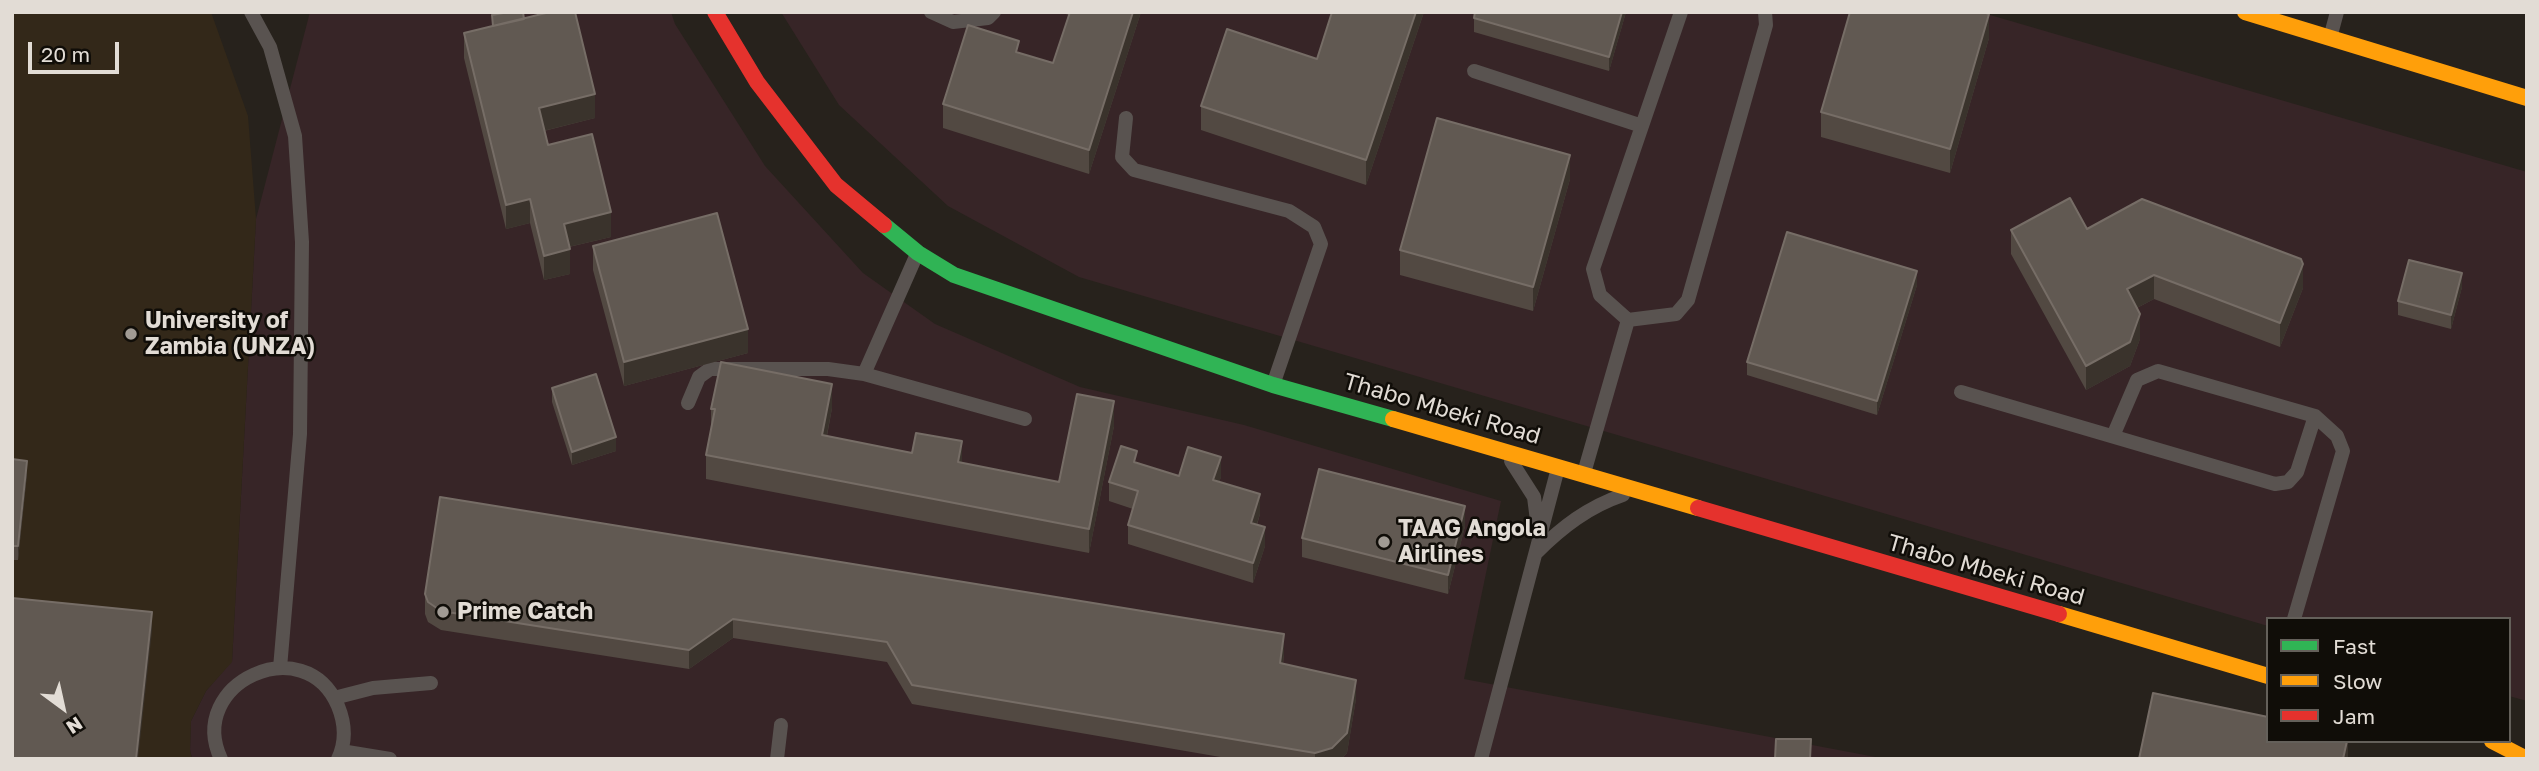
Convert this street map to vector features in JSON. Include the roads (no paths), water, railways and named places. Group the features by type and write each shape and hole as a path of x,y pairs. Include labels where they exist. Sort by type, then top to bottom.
{"main road":[{"name":"Thabo Mbeki Road","path":"715,12 757,82 836,185 918,253 954,275 1273,385 1503,450 2266,675"},
{"path":"2245,12 2527,97"},
{"path":"2495,743 2527,759"},
{"path":"2508,743 2527,749"}],"lane":[{"path":"251,12 270,47 295,136 302,242 300,434 281,668"},
{"path":"931,12 953,22 988,18 994,12"},
{"path":"1681,12 1594,269 1600,295 1628,320 1676,314 1688,300 1766,25 1765,12"},
{"path":"2330,38 2337,12"},
{"path":"1474,71 1642,126"},
{"path":"1126,118 1122,157 1133,170 1289,211 1314,226 1321,244 1273,385"},
{"path":"864,374 918,253"},
{"path":"1584,474 1628,320"},
{"path":"688,403 699,377 710,369 828,369 864,374 1025,419"},
{"path":"2113,436 2137,380 2158,371 2315,416 2337,436 2343,451 2295,617"},
{"path":"1961,392 2275,484 2288,482 2297,472 2315,416"},
{"path":"1503,450 1534,497 1539,526 1535,554"},
{"path":"1481,759 1558,467"},
{"path":"1535,554 1556,532 1580,514 1607,500 1636,490"},
{"path":"221,759 215,739 216,723 227,695 250,675 265,669 281,668 298,670 313,677 334,698 343,724 339,755 390,759"},
{"path":"334,698 373,688 431,684"},
{"path":"777,759 781,725"}],"place":[{"name":"University of Zambia (UNZA)","path":"131,334"},
{"name":"TAAG Angola Airlines","path":"1384,542"},
{"name":"Prime Catch","path":"443,612"}]}
